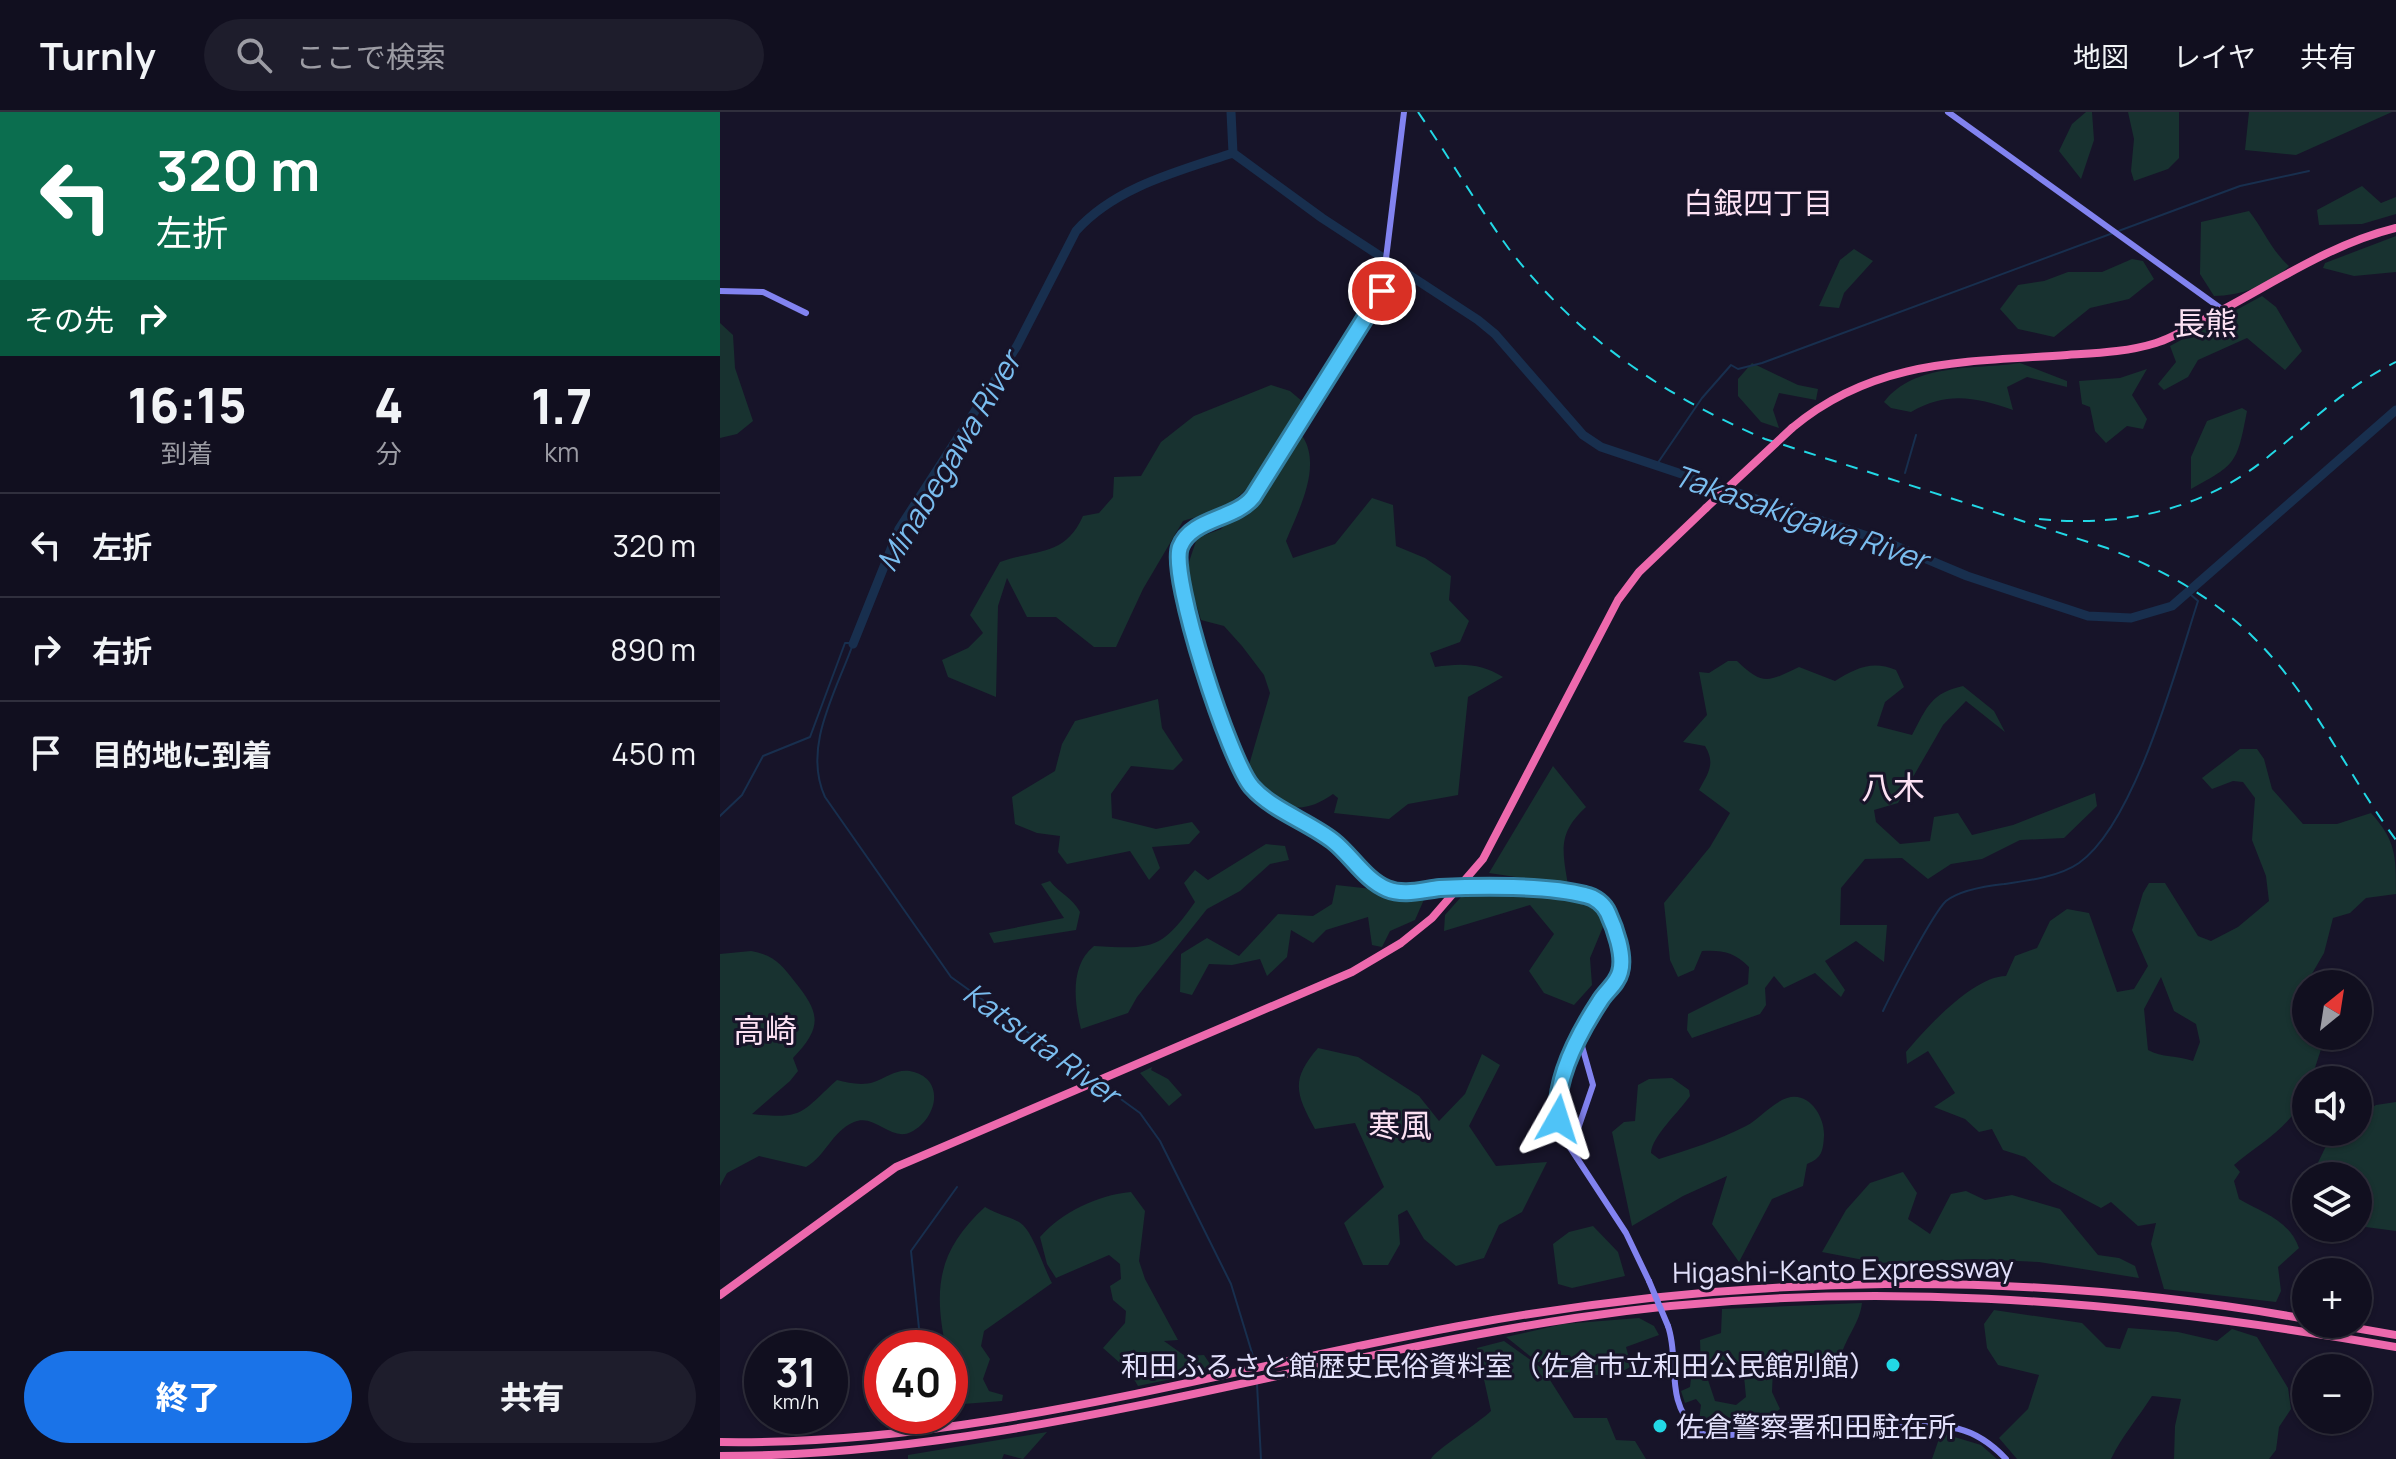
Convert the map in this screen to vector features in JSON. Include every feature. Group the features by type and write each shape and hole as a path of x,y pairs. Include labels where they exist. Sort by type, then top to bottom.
{"highway":[{"path":"720,1295 896,1167 1352,972 1420,929 1450,900 1490,848 1618,600 1639,572 1818,407 1859,385 1897,372 1948,363 2118,352 2159,342 2332,251 2396,228"},
{"name":"Higashi-Kanto Expressway","path":"720,1442 857,1439 946,1429 1199,1382 1460,1325 1667,1294 1752,1288 1926,1284 2112,1293 2292,1317"},
{"name":"Higashi-Kanto Expressway","path":"720,1456 858,1450 1040,1426 1462,1337 1668,1305 1887,1294 2116,1306 2396,1347"},
{"path":"2372,1331 2396,1335"}],"street":[{"path":"1404,112 1382,291 1253,497 1242,508 1190,533 1177,558 1192,628 1232,746 1253,789 1334,841 1385,888 1408,893 1440,888 1476,888 1586,895 1603,906 1620,951 1621,970 1580,1039 1558,1098 1558,1119 1571,1149 1626,1233 1649,1281 1668,1326 1674,1389 1690,1424 1705,1436 1717,1437 1798,1418 1869,1427 1930,1423 1981,1439 2006,1459"},
{"path":"1948,112 2223,310"},
{"path":"720,291 763,292 806,313"},
{"path":"1571,1149 1593,1085 1580,1039"}],"green space":[{"path":"2086,112 2092,112 2094,140 2081,179 2059,151 2072,124"},
{"path":"2128,112 2179,112 2179,158 2168,169 2134,181 2131,171 2134,139"},
{"path":"2249,112 2392,112 2296,155 2245,150"},
{"path":"2362,186 2381,203 2396,197 2396,214 2362,224 2319,225 2317,210"},
{"path":"2249,211 2289,266 2273,279 2254,288 2214,296 2200,274 2201,222"},
{"path":"2396,236 2396,272 2354,276 2323,268 2325,263"},
{"path":"1854,249 1873,261 1844,293 1839,308 1819,306 1840,260"},
{"path":"2132,259 2143,261 2154,279 2129,299 2090,308 2054,337 2018,329 2000,309 2018,285 2044,281 2068,272 2102,272"},
{"path":"2262,296 2276,307 2302,351 2285,370 2247,338 2198,360 2188,377 2164,390 2158,384 2176,362 2170,346"},
{"path":"720,323 733,335 735,368 753,421 737,434 720,438"},
{"path":"1752,363 1798,385 1818,389 1816,400 1779,393 1773,410 1779,428 1761,422 1738,396 1738,379"},
{"path":"2020,363 2067,381 2067,387 2027,377 2007,387 2013,410 1962,398 1937,401 1911,412 1891,408 1884,402 1897,389 1929,374"},
{"path":"2147,369 2132,395 2147,419 2143,429 2127,426 2106,443 2095,431 2090,407 2082,404 2079,381 2120,378"},
{"path":"1271,385 1290,391 1303,402 1279,447 1258,476 1233,501 1215,512 1183,521 1143,589 1116,647 1094,647 1056,617 1027,617 1007,578 998,606 996,697 948,677 942,660 968,648 983,633 970,615 1000,562 1048,550 1068,539 1083,516 1099,513 1113,497 1114,477 1141,476 1161,442 1194,416"},
{"path":"2242,408 2247,411 2237,452 2232,460 2218,474 2191,489 2191,457 2207,421"},
{"path":"1296,437 1303,437 1310,462 1302,503 1286,541 1293,558 1335,544 1372,498 1393,505 1396,546 1425,558 1451,576 1449,600 1469,621 1460,642 1430,653 1435,667 1470,665 1503,677 1468,697 1458,795 1408,804 1389,819 1334,813 1338,798 1333,794 1319,803 1294,807 1284,804 1266,789 1249,765 1270,693 1264,675 1224,626 1201,620 1186,571 1197,538 1221,529"},
{"path":"1728,661 1737,661 1753,675 1766,679 1799,667 1835,681 1864,667 1896,670 1904,687 1885,702 1877,726 1912,735 1931,703 1952,689 1963,686 1994,711 2005,732 1966,701 1943,725 1898,803 1874,810 1876,822 1900,844 1930,841 1934,817 1958,813 1972,835 2013,825 2095,793 2097,806 2064,838 2020,840 1982,859 1951,864 1928,879 1902,858 1865,859 1841,888 1840,925 1887,925 1884,962 1856,941 1825,961 1845,990 1841,997 1815,973 1784,988 1774,976 1765,988 1766,1005 1760,1014 1692,1038 1687,1030 1688,1014 1748,984 1749,967 1733,955 1716,951 1702,951 1694,970 1678,977 1670,960 1664,903 1710,847 1730,813 1699,790 1710,763 1705,746 1683,742 1707,715 1699,672 1709,673"},
{"path":"1158,699 1162,728 1183,760 1173,770 1131,766 1111,794 1112,818 1156,829 1192,822 1200,832 1189,844 1152,847 1160,868 1149,880 1130,851 1067,864 1058,852 1060,836 1037,833 1015,824 1012,797 1055,771 1062,744 1075,721"},
{"path":"2240,749 2257,749 2264,759 2272,789 2303,824 2337,824 2371,813 2390,841 2395,859 2396,894 2366,898 2350,913 2333,918 2324,953 2314,970 2292,970 2292,1050 2321,1050 2316,1066 2292,1066 2290,1118 2234,1165 2240,1172 2234,1181 2239,1199 2282,1224 2299,1248 2278,1267 2281,1291 2276,1302 2164,1289 2151,1244 2156,1223 2138,1226 2111,1202 2101,1208 2052,1182 2025,1157 2003,1150 1992,1129 1979,1132 1965,1119 1934,1107 1955,1093 1928,1051 1907,1064 1906,1052 1938,1017 1980,984 2006,976 2015,956 2037,948 2050,921 2067,909 2089,913 2117,992 2134,989 2148,966 2132,930 2149,883 2165,883 2198,936 2211,941 2238,927 2269,901 2266,876 2252,840 2255,798 2243,782 2233,781 2212,789 2202,778","holes":["2161,977 2174,1011 2196,1024 2200,1042 2193,1061 2148,1050 2144,1009"]},
{"path":"1553,766 1586,807 1571,825 1564,842 1568,885 1489,873"},
{"path":"1266,844 1285,846 1289,860 1270,864 1240,891 1207,909 1137,997 1128,1013 1081,1029 1076,996 1077,973 1086,954 1094,946 1153,944 1173,930 1195,902 1184,883 1195,870 1208,880"},
{"path":"1050,881 1080,912 1076,930 994,943 989,933 1064,918 1041,884"},
{"path":"1336,885 1426,895 1415,920 1390,931 1382,947 1372,945 1368,917 1326,930 1313,943 1291,930 1287,957 1267,976 1260,959 1232,965 1209,964 1192,995 1180,992 1181,954 1207,938 1239,956 1278,914 1313,916 1332,904"},
{"path":"1469,888 1593,897 1605,922 1590,958 1592,985 1574,1005 1544,993 1529,971 1554,934 1530,905 1444,931 1445,915"},
{"path":"751,951 772,958 786,971 809,1003 815,1020 809,1037 793,1058 798,1071 752,1114 793,1114 808,1106 837,1080 865,1084 909,1071 931,1083 934,1101 927,1119 904,1134 869,1121 854,1122 846,1126 806,1167 759,1156 727,1173 720,1186 720,954"},
{"path":"1318,1048 1358,1057 1419,1096 1439,1121 1465,1094 1482,1054 1500,1065 1469,1126 1496,1166 1547,1162 1522,1212 1499,1225 1484,1258 1456,1266 1424,1239 1407,1210 1398,1215 1400,1244 1388,1265 1363,1265 1344,1223 1384,1187 1355,1123 1315,1129 1309,1117 1300,1096 1300,1078"},
{"path":"1152,1067 1151,1070 1168,1079 1182,1095 1169,1106 1140,1073"},
{"path":"1672,1078 1689,1090 1690,1096 1656,1139 1651,1153 1659,1159 1736,1131 1787,1098 1802,1098 1809,1102 1822,1121 1822,1150 1816,1159 1807,1164 1803,1186 1772,1199 1739,1262 1712,1224 1727,1176 1683,1196 1632,1226 1612,1132 1624,1122 1635,1121 1638,1085 1649,1079"},
{"path":"2396,1102 2396,1231 2372,1228 2372,1162 2318,1162 2326,1146 2372,1146 2372,1107"},
{"path":"1903,1172 1917,1193 1908,1219 1930,1234 1951,1194 1966,1191 1985,1200 2012,1195 2060,1209 2098,1255 2119,1258 2135,1266 2139,1278 2039,1262 1974,1259 1879,1263 1822,1252 1846,1210 1870,1183"},
{"path":"1131,1192 1145,1211 1139,1261 1145,1279 1178,1340 1164,1341 1185,1356 1204,1355 1214,1370 1138,1386 1129,1371 1103,1348 1125,1323 1126,1311 1113,1300 1110,1286 1121,1279 1120,1264 1109,1255 1056,1278 1047,1264 1040,1237 1049,1228 1081,1206"},
{"path":"985,1207 1019,1222 1033,1241 1052,1283 984,1331 981,1346 990,1359 983,1379 989,1391 1003,1395 1002,1401 968,1404 968,1330 943,1330 940,1288 943,1271 957,1239"},
{"path":"1593,1226 1618,1252 1625,1276 1572,1288 1558,1284 1553,1244 1569,1232"},
{"path":"1862,1303 1838,1371 1827,1371 1816,1361 1773,1368 1772,1392 1780,1409 1772,1415 1740,1428 1718,1429 1699,1420 1701,1405 1696,1399 1685,1403 1681,1391 1690,1387 1691,1378 1707,1377 1715,1401 1736,1405 1746,1397 1743,1366 1722,1361 1701,1368 1700,1340 1721,1333 1722,1309"},
{"path":"1994,1310 2082,1323 2106,1347 2120,1349 2128,1328 2178,1332 2217,1341 2232,1329 2257,1337 2288,1388 2291,1409 2279,1427 2276,1450 2269,1459 2174,1459 2175,1426 2181,1399 2152,1396 2111,1459 2017,1459 1999,1438 2028,1409 2039,1375 1998,1365 1987,1348 1984,1324"},
{"path":"1639,1318 1654,1326 1659,1335 1626,1347 1631,1366 1616,1373 1580,1375 1552,1370 1506,1337 1563,1324"},
{"path":"1504,1341 1543,1369 1574,1418 1607,1418 1616,1440 1635,1441 1646,1459 1431,1459 1491,1411 1477,1348"},
{"path":"1047,1432 1023,1459 1004,1454 1002,1459 908,1459 908,1455"},
{"path":"1941,1433 1981,1445 1997,1459 1932,1459"}],"waterway":[{"name":"Takasakigawa River","path":"1231,112 1233,153 1322,218 1478,320 1495,334 1583,435 1601,447 1891,544 1967,576 2088,616 2131,618 2172,606 2396,410"},
{"name":"Minabegawa River","path":"853,644 899,529 1017,346 1076,231 1109,203 1149,182 1233,153"},
{"path":"1655,467 1702,398 1731,365 1738,369 1762,363 2240,186 2309,171"},
{"path":"1905,473 1916,435"},
{"path":"1883,1011 1923,936 1946,901 1974,889 2062,872 2079,863 2099,843 2118,815 2151,743 2198,601 2190,594"},
{"name":"Minabegawa River","path":"720,816 742,795 763,756 810,737 845,643 852,643"},
{"name":"Katsuta River","path":"853,644 819,739 817,759 825,797 951,977 1033,1036 1056,1057 1091,1079"},
{"name":"Katsuta River","path":"1100,1084 1140,1113 1160,1141 1231,1284 1256,1366"},
{"path":"919,1330 911,1251 957,1187"},
{"name":"Katsuta River","path":"1257,1384 1261,1459"}],"railway":[{"path":"1418,112 1497,232 1535,280 1593,336 1657,383 1765,439 2107,548 2166,574 2219,608 2252,636 2293,683 2396,840"},
{"path":"2039,519 2098,521 2126,518 2182,505 2209,494 2259,464 2342,396 2396,362"}],"place":[{"name":"和田ふるさと館歴史民俗資料室（佐倉市立和田公民館別館）","path":"1893,1365"},
{"name":"佐倉警察署和田駐在所","path":"1660,1426"}],"district":[{"name":"白銀四丁目","path":"1758,202"},
{"name":"長熊","path":"2205,323"},
{"name":"八木","path":"1893,787"},
{"name":"高崎","path":"765,1030"},
{"name":"寒風","path":"1400,1125"}],"route":[{"path":"1382,291 1249,503 1196,529 1183,542 1177,558 1185,604 1232,746 1253,789 1334,841 1376,883 1396,892 1408,893 1440,888 1508,888 1586,895 1603,906 1620,951 1621,970 1596,1008 1565,1073 1559,1090 1558,1119"}]}
